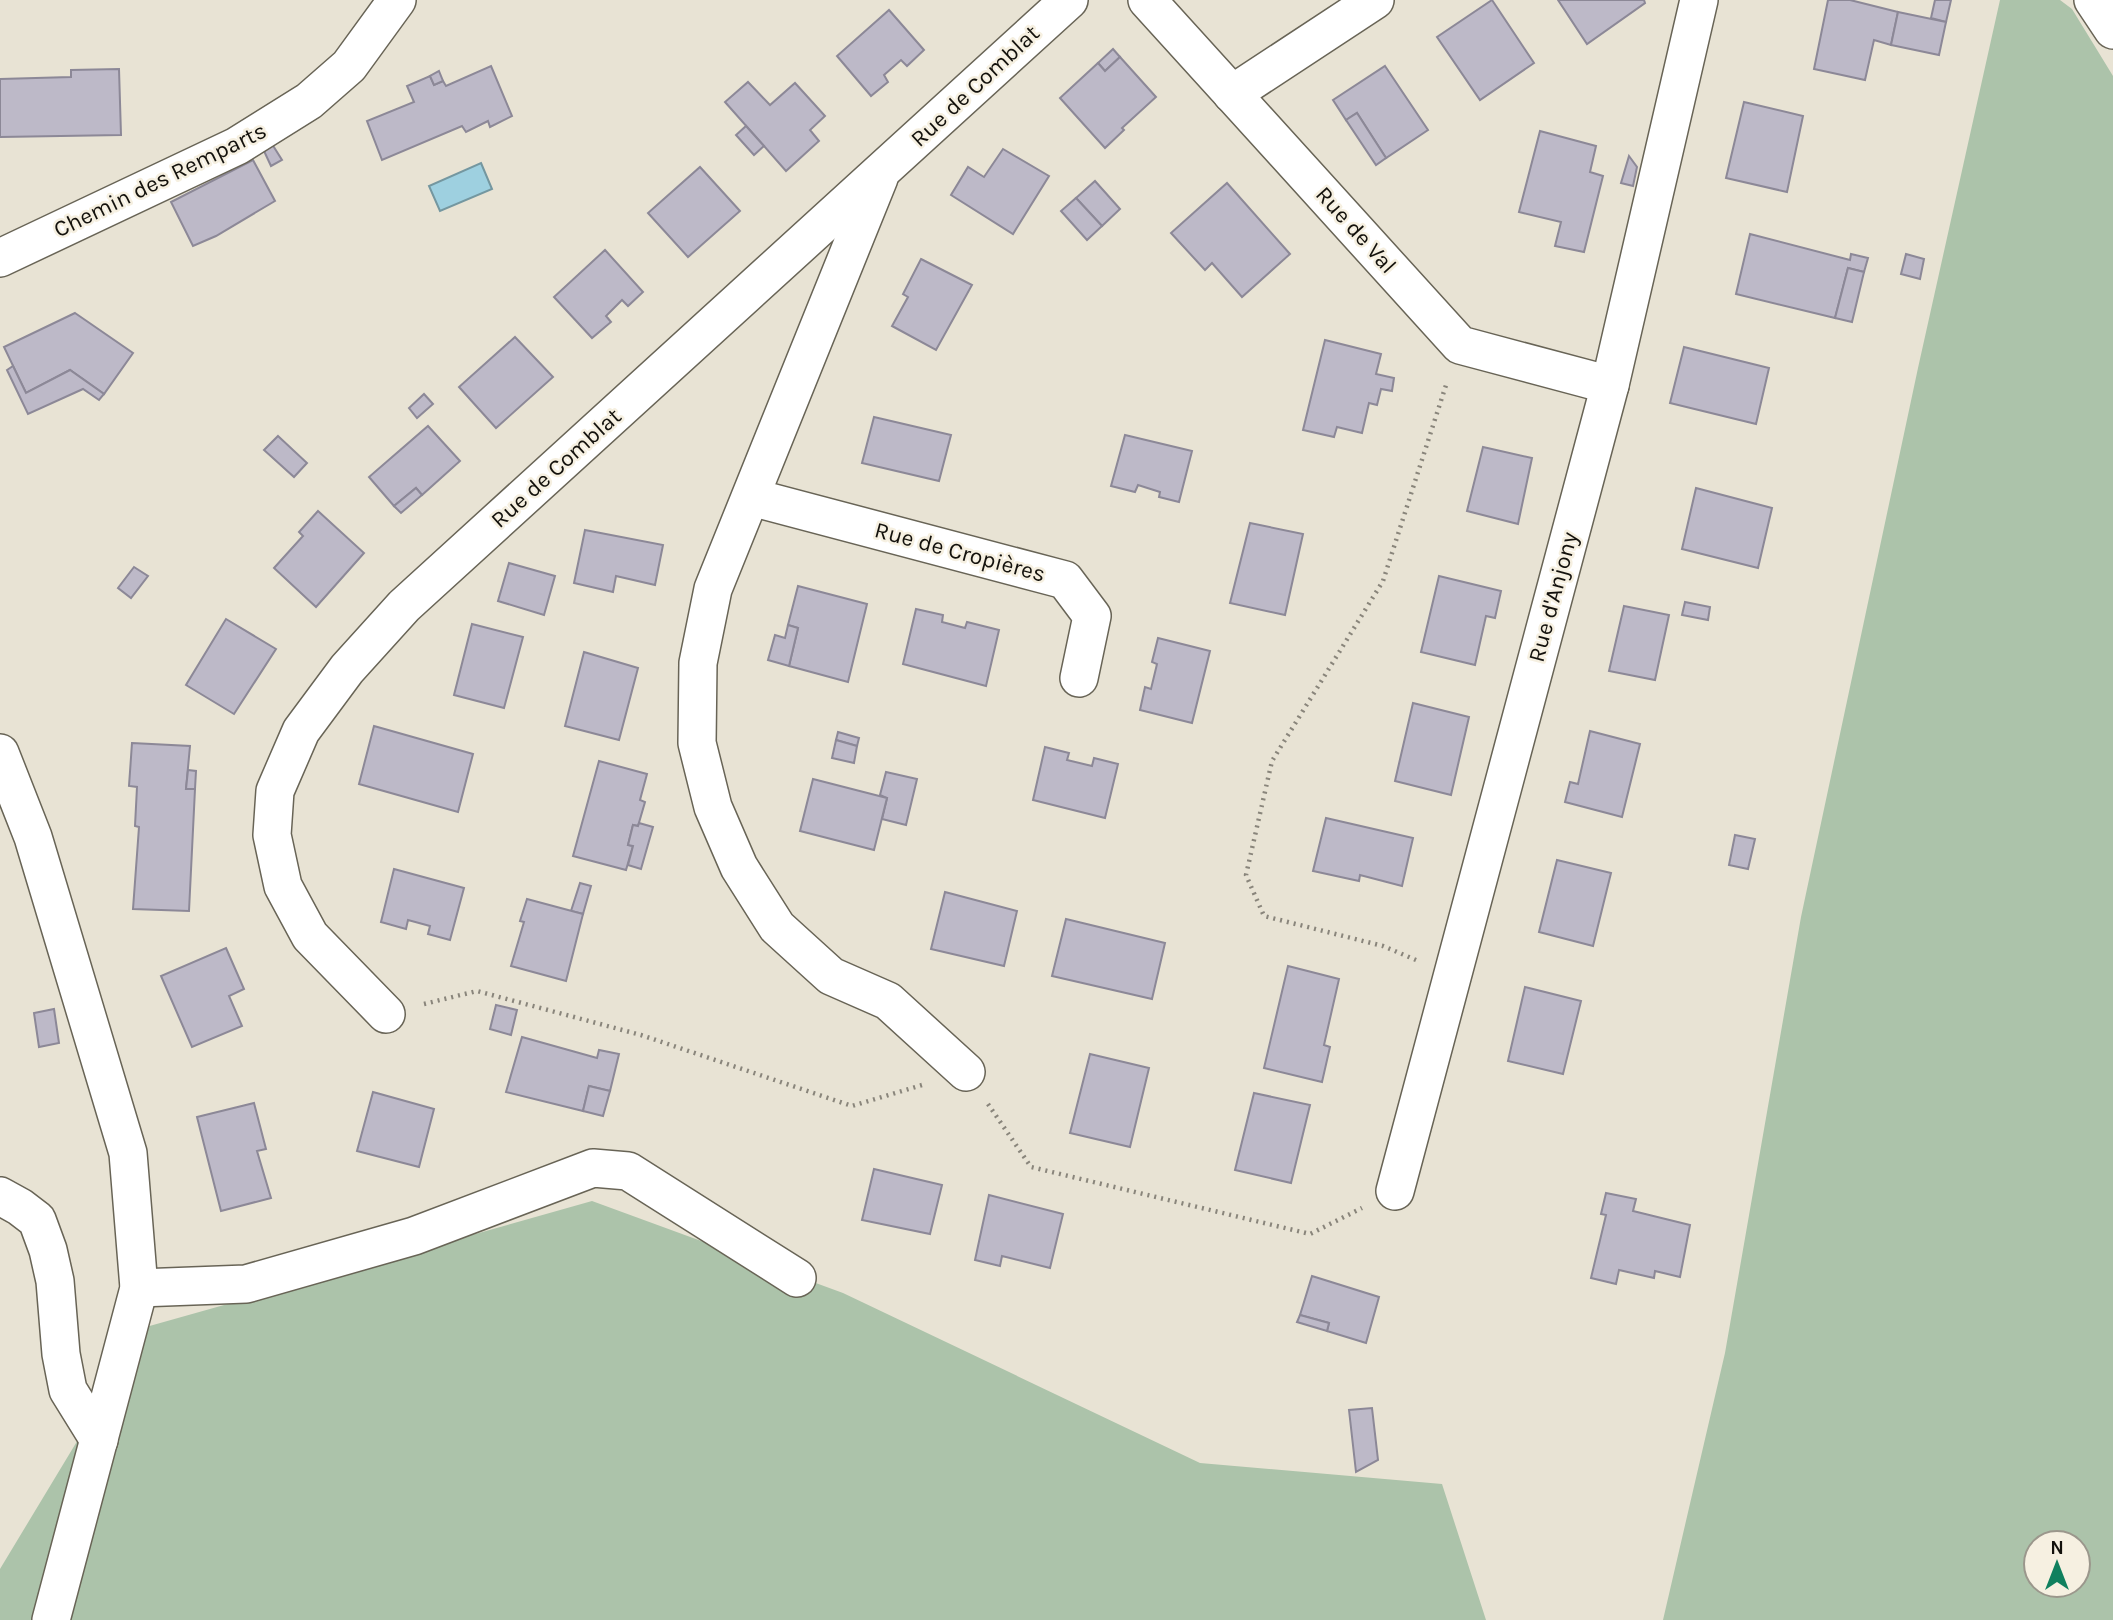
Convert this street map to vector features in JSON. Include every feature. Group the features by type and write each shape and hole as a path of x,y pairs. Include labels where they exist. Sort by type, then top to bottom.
{"street":[{"name":"Chemin des Remparts","path":"0,258 237,146 309,101 349,65 397,0"},
{"name":"Rue de Comblat","path":"386,1014 310,936 283,886 272,835 275,791 301,731 347,669 404,606 1069,0"},
{"name":"Rue de Val","path":"1147,0 1460,345"},
{"path":"1232,94 1375,0"},
{"name":"Rue d'Anjony","path":"1395,1191 1610,385 1699,0"},
{"path":"2093,0 2113,30"},
{"path":"882,171 713,589 698,663 697,743 713,807 739,867 777,927 831,976 888,1001 966,1072"},
{"path":"1460,345 1610,385"},
{"name":"Rue de Cropières","path":"751,497 1065,580 1091,616 1079,678"},
{"path":"0,753 33,837 128,1153 139,1288 51,1620"},
{"path":"139,1288 246,1284 414,1236 593,1168 628,1171 796,1278"},
{"path":"0,1196 37,1220 55,1281 61,1354 68,1390 99,1440"}],"path":[{"path":"1452,976 1383,946 1264,916 1246,875 1272,761 1383,580 1460,345"},
{"path":"386,1014 477,991 641,1035 852,1106 966,1072 1031,1167 1310,1234 1395,1191"}],"green space":[{"path":"2000,0 2060,0 2072,9 2113,76 2113,1620 1663,1620 1725,1353 1801,917"},
{"path":"592,1201 843,1293 1200,1463 1442,1484 1486,1620 0,1620 0,1569 146,1327"}],"water":[{"path":"481,163 492,189 440,211 429,186"}],"building":[{"path":"1492,0 1534,63 1480,100 1437,37"},
{"path":"1558,0 1644,0 1645,3 1587,44"},
{"path":"1828,0 1850,0 1898,12 1891,45 1874,40 1865,80 1814,69"},
{"path":"1935,0 1951,0 1946,22 1931,18"},
{"path":"889,10 924,50 907,66 901,60 884,75 888,82 871,96 837,56"},
{"path":"1898,12 1946,22 1939,55 1891,45"},
{"path":"1113,49 1120,57 1105,71 1098,63"},
{"path":"1120,57 1156,97 1122,128 1124,130 1105,148 1060,98 1098,63 1105,71"},
{"path":"491,66 512,116 490,127 488,121 466,132 462,126 382,160 367,121 414,102 407,86 430,76 434,85 443,81 446,86"},
{"path":"1385,66 1428,130 1386,158 1357,113 1346,120 1333,100"},
{"path":"119,69 121,135 0,137 0,79 71,77 71,70"},
{"path":"439,71 443,81 434,85 430,76"},
{"path":"748,82 770,105 795,83 825,116 810,130 819,141 786,171 725,102"},
{"path":"1744,102 1803,116 1787,192 1726,178"},
{"path":"1357,113 1386,158 1376,165 1346,120"},
{"path":"746,126 764,146 754,155 736,135"},
{"path":"1540,131 1596,146 1590,172 1603,176 1584,252 1555,246 1561,222 1519,212"},
{"path":"272,144 282,160 271,166 264,151"},
{"path":"1003,149 1049,176 1013,234 951,195 968,167 984,177"},
{"path":"1629,156 1637,167 1633,186 1621,183"},
{"path":"253,160 275,201 216,236 193,246 171,202"},
{"path":"700,167 740,211 688,257 648,213"},
{"path":"1095,181 1120,209 1102,226 1076,198"},
{"path":"1227,183 1290,254 1242,297 1212,263 1205,270 1171,233"},
{"path":"1076,198 1102,226 1087,240 1061,211"},
{"path":"1750,234 1850,260 1851,254 1868,258 1864,272 1848,268 1835,318 1736,294"},
{"path":"605,250 643,292 628,306 622,300 606,316 611,322 592,338 554,297"},
{"path":"1906,254 1924,259 1920,279 1901,274"},
{"path":"921,259 972,285 936,350 892,326 908,297 903,294"},
{"path":"1848,268 1864,272 1852,322 1835,318"},
{"path":"75,313 133,353 104,394 70,370 26,393 4,347"},
{"path":"515,337 553,377 496,428 459,387"},
{"path":"1325,340 1381,354 1376,374 1394,378 1392,391 1381,389 1377,405 1369,403 1362,433 1337,427 1334,437 1303,430"},
{"path":"1684,347 1769,368 1756,424 1670,403"},
{"path":"13,366 26,393 70,370 104,394 99,400 83,389 28,414 7,370"},
{"path":"424,394 433,404 417,418 409,408"},
{"path":"874,417 951,435 939,481 862,463"},
{"path":"428,426 460,461 422,495 416,488 394,506 369,477"},
{"path":"1125,435 1192,451 1179,502 1159,497 1160,492 1138,485 1135,492 1111,486"},
{"path":"278,436 307,463 294,477 264,450"},
{"path":"1483,447 1532,458 1518,524 1467,511"},
{"path":"416,488 422,495 401,513 394,506"},
{"path":"1696,488 1772,508 1758,568 1682,549"},
{"path":"318,511 364,553 316,607 274,568 303,536 299,532"},
{"path":"1250,523 1303,534 1285,615 1230,603"},
{"path":"585,530 663,545 655,585 616,576 613,592 574,583"},
{"path":"509,563 555,576 544,615 498,601"},
{"path":"134,567 148,576 131,598 118,588"},
{"path":"1439,576 1501,591 1495,618 1486,616 1475,665 1421,652"},
{"path":"798,586 867,604 848,682 789,666 798,628 788,625"},
{"path":"1685,602 1710,607 1708,620 1682,615"},
{"path":"1624,606 1669,615 1655,680 1609,671"},
{"path":"916,609 943,615 942,622 965,628 967,622 999,630 986,686 903,664"},
{"path":"226,619 276,649 234,714 186,685"},
{"path":"472,624 523,637 504,708 454,695"},
{"path":"788,625 798,628 789,666 768,660 775,635 785,638"},
{"path":"1158,638 1210,651 1192,723 1140,710 1145,687 1151,689 1157,664 1152,662"},
{"path":"584,652 638,668 619,740 565,726"},
{"path":"1413,703 1469,717 1451,795 1395,781"},
{"path":"374,726 473,754 458,812 359,784"},
{"path":"1590,731 1640,744 1622,817 1565,802 1570,782 1578,784"},
{"path":"838,732 859,738 857,746 836,740"},
{"path":"836,740 857,746 854,763 832,758"},
{"path":"132,743 190,746 186,789 195,789 189,911 133,909 139,827 135,826 137,787 129,786"},
{"path":"1045,747 1069,753 1067,760 1092,766 1094,758 1118,764 1105,818 1033,800"},
{"path":"599,761 647,774 640,800 645,802 638,826 633,825 628,845 633,846 626,870 573,856"},
{"path":"188,770 196,771 195,789 186,789"},
{"path":"886,772 917,779 906,825 882,819 887,798 880,795"},
{"path":"813,779 887,798 874,850 800,831"},
{"path":"1326,818 1413,838 1402,886 1360,875 1359,881 1313,871"},
{"path":"639,823 653,827 641,869 628,865 633,846 628,845 633,825 638,826"},
{"path":"1735,835 1755,839 1748,869 1729,865"},
{"path":"1557,860 1611,873 1593,946 1539,932"},
{"path":"394,869 464,888 450,940 428,934 430,926 408,920 406,929 381,922"},
{"path":"580,883 591,886 583,914 571,911"},
{"path":"945,892 1017,911 1004,966 931,949"},
{"path":"527,899 583,914 566,981 511,966 524,922 520,921"},
{"path":"1066,919 1165,943 1152,999 1052,976"},
{"path":"226,948 244,989 229,996 242,1026 192,1047 161,976"},
{"path":"1288,966 1339,979 1324,1045 1330,1047 1322,1082 1264,1068"},
{"path":"1525,987 1581,1001 1563,1074 1508,1061"},
{"path":"496,1005 517,1010 511,1035 490,1029"},
{"path":"54,1009 59,1043 39,1047 34,1013"},
{"path":"522,1037 597,1058 599,1050 619,1054 610,1091 589,1086 583,1111 506,1092"},
{"path":"1090,1054 1149,1068 1130,1147 1070,1133"},
{"path":"589,1086 610,1091 603,1116 583,1111"},
{"path":"373,1092 434,1109 419,1167 357,1151"},
{"path":"1254,1093 1310,1105 1291,1183 1235,1170"},
{"path":"254,1103 266,1149 257,1151 271,1198 221,1211 197,1117"},
{"path":"874,1169 942,1185 930,1234 862,1220"},
{"path":"1606,1193 1636,1199 1633,1211 1690,1225 1680,1277 1655,1271 1654,1278 1619,1270 1616,1284 1591,1278 1606,1215 1601,1214"},
{"path":"989,1195 1063,1214 1050,1268 1002,1256 1000,1266 975,1260"},
{"path":"1312,1276 1379,1297 1366,1343 1327,1331 1329,1323 1300,1315"},
{"path":"1300,1315 1329,1323 1327,1331 1297,1322"},
{"path":"1372,1408 1378,1460 1356,1472 1349,1410"}]}
